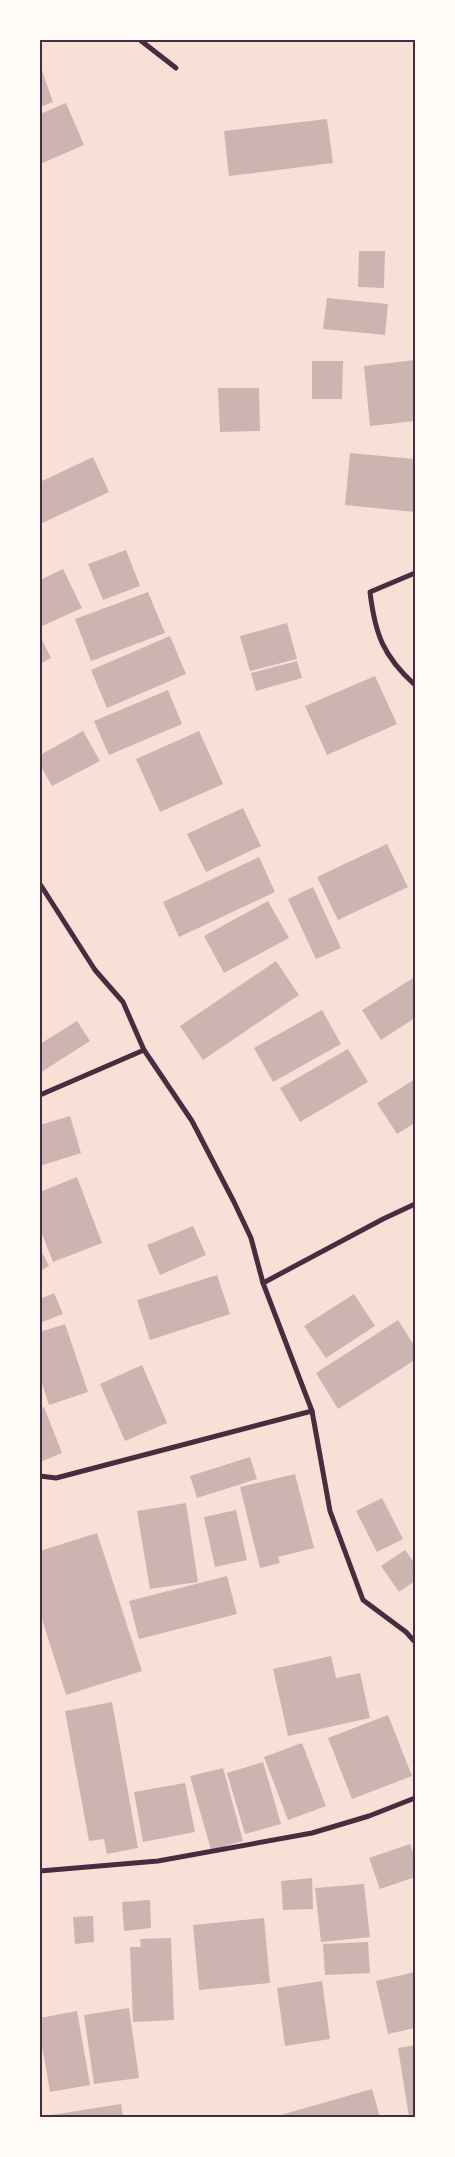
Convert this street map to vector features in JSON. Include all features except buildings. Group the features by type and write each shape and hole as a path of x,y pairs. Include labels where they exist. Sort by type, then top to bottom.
{"street":[{"path":"140,40 176,68"},
{"path":"415,573 370,592 379,640 399,670 415,684"},
{"path":"40,884 95,970 123,1002 144,1050 192,1121 234,1202 251,1238 263,1283 312,1411 330,1511 364,1600 406,1632 415,1642"},
{"path":"40,1095 144,1050"},
{"path":"263,1283 415,1204"},
{"path":"40,1476 56,1478 312,1411"},
{"path":"40,1871 158,1861 312,1833 369,1816 415,1798"}]}
